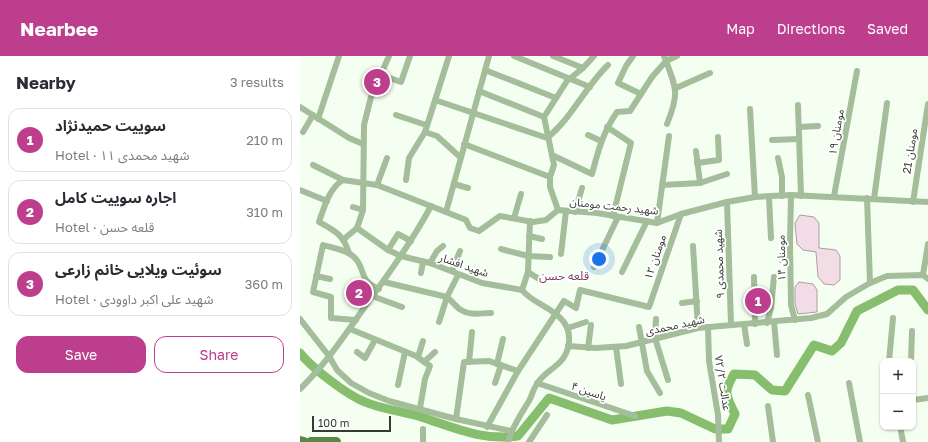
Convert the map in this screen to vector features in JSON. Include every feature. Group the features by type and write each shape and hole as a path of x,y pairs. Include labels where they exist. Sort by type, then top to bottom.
{"main road":[{"path":"300,441 304,442"},
{"path":"317,442 336,442"}],"street":[{"path":"303,132 316,117 339,56"},
{"path":"344,239 357,228 363,210 362,183 364,160 364,125 371,97 389,56"},
{"path":"381,75 401,82 410,56"},
{"path":"406,180 410,158 425,132 449,56"},
{"path":"446,212 489,56"},
{"path":"514,56 590,87"},
{"path":"553,56 583,68"},
{"path":"558,210 550,187 550,177 554,165 547,138 544,117 569,78 583,68 594,56"},
{"path":"632,56 618,83 641,94"},
{"path":"552,155 592,174 606,127 617,112 630,111 665,59 676,56"},
{"path":"665,59 676,88 675,104 667,124"},
{"path":"547,138 557,130 597,76 608,65"},
{"path":"485,70 556,98"},
{"name":"مومنان ۱۹","path":"834,196 857,71"},
{"path":"676,88 710,73"},
{"path":"479,91 544,117"},
{"path":"435,100 547,138"},
{"path":"874,199 887,103"},
{"name":"مومنان 21","path":"912,202 928,104"},
{"path":"798,105 801,196"},
{"path":"300,107 349,138 363,144"},
{"path":"750,109 755,197"},
{"path":"396,115 426,125"},
{"path":"799,127 818,126"},
{"path":"594,268 615,216 630,142 606,127"},
{"path":"425,132 437,136 460,157"},
{"path":"588,136 601,141"},
{"path":"658,223 669,136"},
{"path":"698,163 719,160 718,137"},
{"path":"772,140 799,139"},
{"path":"464,144 550,177"},
{"path":"696,151 700,183"},
{"path":"377,185 387,158"},
{"path":"778,158 782,177 782,196"},
{"name":"شهید رحمت مومنان","path":"313,166 343,180 377,185 431,206 466,220 470,228 479,231 500,216 530,221 546,220 558,210 615,216 658,223 681,214 727,202 755,197 792,195 834,196 928,202"},
{"path":"662,185 700,183 727,174"},
{"path":"343,180 337,183 327,201 319,222 336,232 344,239 349,253"},
{"path":"454,184 468,188"},
{"path":"575,212 582,188"},
{"path":"300,190 327,201"},
{"path":"514,218 521,194"},
{"name":"مومنان ۱۴","path":"792,195 790,242 791,305 795,320"},
{"path":"769,197 771,238"},
{"path":"868,198 870,283"},
{"name":"۹ شهید محمدی","path":"727,202 731,325"},
{"path":"300,389 314,375 350,329 372,296 379,289 411,241 431,206"},
{"path":"353,207 363,210"},
{"path":"561,254 566,211"},
{"name":"مومنان ۱۲","path":"555,314 564,301 576,308 580,290 648,307 681,214"},
{"path":"508,442 510,433 537,383 560,362 567,352 568,346 568,328 562,320 541,303 530,299 522,290 528,272 530,221"},
{"path":"622,272 647,221"},
{"name":"شهید افشار","path":"357,228 388,250 401,256 430,263 482,283 522,290"},
{"path":"388,250 398,234 411,241"},
{"path":"529,236 542,239"},
{"path":"928,244 923,274 928,279"},
{"path":"356,320 330,318 331,297 313,292 323,245 349,253 356,259 368,284 379,289"},
{"path":"430,263 437,251 443,246"},
{"path":"693,246 698,328"},
{"path":"501,249 528,256 550,257"},
{"path":"452,271 460,251"},
{"path":"421,274 423,262"},
{"path":"528,272 538,279"},
{"name":"شهید محمدی","path":"568,346 588,348 626,346 698,328 811,318 827,314 846,297 870,283 887,276 923,274"},
{"path":"440,322 447,297 458,275"},
{"path":"316,276 330,279"},
{"path":"754,277 754,324"},
{"path":"767,323 771,308 774,277"},
{"path":"384,282 447,297 461,310 472,314 491,313"},
{"path":"372,296 402,307"},
{"path":"682,303 697,302"},
{"path":"487,427 518,371 555,314"},
{"path":"889,358 893,318"},
{"path":"300,319 329,356 337,370 351,383 368,393 389,401 510,433"},
{"path":"656,319 655,338 668,380"},
{"path":"774,322 777,355"},
{"path":"568,328 588,323 588,348"},
{"path":"744,324 747,344"},
{"path":"639,327 647,371 660,393"},
{"name":"عدالت ۷۲/۲","path":"708,327 709,361 718,415 719,442"},
{"path":"350,329 418,357 430,366 425,380 420,408"},
{"path":"911,358 912,331"},
{"path":"456,419 472,332"},
{"path":"495,382 503,339"},
{"path":"357,352 365,358 375,340"},
{"path":"418,357 423,341"},
{"path":"616,347 621,384"},
{"path":"398,385 405,352"},
{"path":"424,362 435,352"},
{"path":"467,362 489,361 518,371"},
{"name":"یاسین ۴","path":"537,383 635,416"},
{"path":"849,383 860,442"},
{"path":"808,395 818,442"},
{"path":"916,400 928,398"},
{"path":"768,406 773,442"},
{"path":"529,442 547,415"},
{"path":"423,429 423,442"},
{"path":"901,430 903,442"}],"building":[{"path":"800,215 814,217 819,223 819,248 836,250 840,256 840,280 834,285 824,284 818,277 816,252 803,250 797,244 795,223"},
{"path":"799,282 813,284 817,290 817,312 798,314 795,304 795,287"}],"waterway":[{"path":"300,353 330,380 349,394 365,402 418,416 479,435 491,437 518,436 549,398 612,420 667,411 681,413 715,429 728,429 735,414 727,394 728,386 734,374 755,375 772,390 785,391 814,345 832,351 841,343 857,311 898,290 913,290 928,310"}],"place":[{"name":"سوئیت ویلایی خانم زارعی","path":"377,82"},
{"name":"اجاره سوییت کامل","path":"359,293"},
{"name":"سوییت حمیدنژاد","path":"758,301"}],"district":[{"name":"قلعه حسن","path":"564,276"}]}
